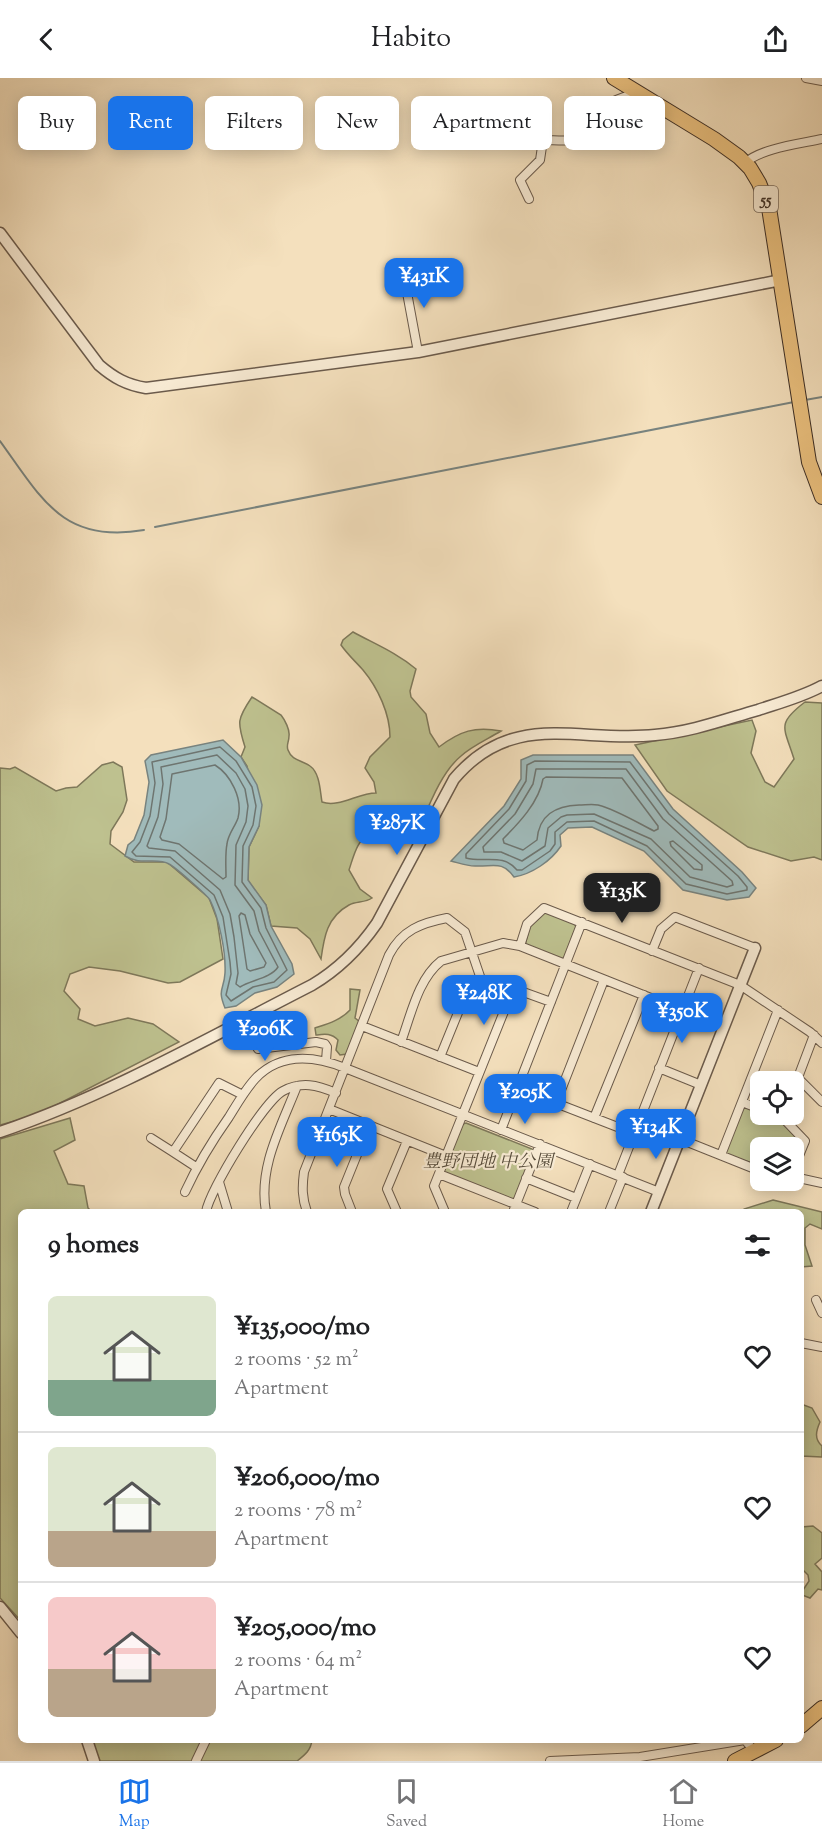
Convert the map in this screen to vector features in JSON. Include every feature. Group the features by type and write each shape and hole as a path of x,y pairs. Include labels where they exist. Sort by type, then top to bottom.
{"main road":[{"name":"55","path":"614,78 634,86 714,139 745,163 759,183 767,203 781,280 809,462 822,497"},
{"path":"804,1723 822,1708"},
{"path":"735,1761 770,1743"}],"street":[{"path":"806,78 822,81"},
{"path":"529,199 520,180 540,160 543,140 571,141 590,137 596,132 599,110 634,86"},
{"path":"745,163 752,157 767,152 822,139"},
{"path":"0,233 99,365 117,380 134,386 159,388 418,352 781,280"},
{"path":"403,272 418,352"},
{"path":"0,1132 74,1104 242,1021 326,976 350,957 377,923 454,779 468,763 486,749 513,737 537,733 636,736 686,731 794,698 822,686"},
{"path":"520,946 527,924 544,908 740,985 814,1035 822,1043"},
{"path":"652,951 661,930 675,917 754,948 652,1209"},
{"path":"306,1209 302,1192 304,1172 393,949 411,930 424,923 447,918 465,932 485,991"},
{"path":"501,1130 582,922"},
{"path":"401,1042 429,972 441,961 503,942 520,946 681,1010"},
{"path":"610,1209 633,1133 699,968"},
{"path":"556,1103 604,980"},
{"path":"440,1057 464,998 504,985 551,1002"},
{"path":"444,1209 434,1186 513,989"},
{"path":"594,1118 644,995"},
{"path":"721,1155 778,1010"},
{"path":"242,1021 258,1049 316,1042 325,1044 326,1061"},
{"path":"362,1026 479,1072"},
{"path":"801,1071 814,1035"},
{"path":"185,1192 196,1167 256,1078 281,1062 310,1058 345,1068 659,1192"},
{"path":"659,1068 700,1085"},
{"path":"173,1152 219,1083 243,1095"},
{"path":"804,1084 822,1102"},
{"path":"207,1209 227,1165 273,1098 297,1086 316,1085 336,1093"},
{"path":"266,1209 264,1184 267,1161 297,1086"},
{"path":"517,1088 633,1133"},
{"path":"742,1102 750,1105"},
{"path":"330,1109 446,1156"},
{"path":"351,1209 344,1187 369,1125"},
{"path":"789,1125 800,1137"},
{"path":"151,1138 196,1167"},
{"path":"680,1139 750,1167"},
{"path":"396,1209 387,1189 407,1141"},
{"path":"439,1174 515,1208 540,1144"},
{"path":"572,1209 590,1164"},
{"path":"526,1178 576,1198"},
{"path":"804,1179 822,1183"},
{"path":"219,1182 227,1209"},
{"path":"816,1300 822,1313"},
{"path":"804,1344 822,1347"},
{"path":"0,1607 18,1629"},
{"path":"88,1743 94,1761"},
{"path":"196,1761 205,1743"},
{"path":"550,1761 640,1757 727,1743"},
{"path":"748,1743 754,1751"}],"green space":[{"path":"353,632 394,653 416,669 410,691 411,697 426,714 430,733 439,747 468,731 483,729 501,731 470,749 453,764 439,784 413,842 372,832 363,839 349,870 360,889 372,898 349,905 336,915 325,935 321,959 310,939 297,928 271,926 266,905 248,881 249,847 259,826 247,766 241,757 245,747 240,721 252,697 281,715 289,731 288,750 290,754 307,764 316,773 322,802 342,802 376,793 374,782 365,768 370,757 390,737 389,728 385,710 374,685 341,645 343,640"},
{"path":"805,702 822,703 822,860 814,857 791,861 748,847 667,791 635,745 752,720 756,731 751,753 765,782 774,787 794,759 785,733 786,721"},
{"path":"113,762 122,767 127,800 123,812 111,831 110,844 134,862 167,862 209,898 217,919 223,959 180,982 168,983 120,971 89,967 70,974 64,991 80,1009 78,1019 95,1026 128,1018 153,1024 179,1042 37,1115 0,1125 0,768 15,767 56,791 77,787 102,765"},
{"path":"545,912 574,923 576,927 564,958 561,960 525,945 530,926"},
{"path":"350,989 360,990 355,1018 360,1022 347,1054 340,1055 336,1050 338,1040 330,1035 316,1035 315,1028 338,1019 350,1010"},
{"path":"743,1108 750,1108 750,1125 784,1125 797,1137 750,1137 750,1162 726,1154 725,1150"},
{"path":"70,1118 75,1140 54,1151 68,1184 84,1186 89,1209 18,1209 18,1618 0,1598 0,1139"},
{"name":"豊野団地 中公園","path":"466,1123 532,1149 533,1152 515,1198 512,1199 446,1174 443,1170 463,1124"},
{"path":"773,1200 822,1212 822,1229 810,1224 805,1228 805,1245 812,1266 804,1267 804,1209 744,1209"},
{"path":"804,1405 812,1408 820,1422 816,1435 822,1446 822,1457 804,1456"},
{"path":"813,1526 822,1533 822,1558 815,1564 822,1572 822,1590 818,1589 810,1598 804,1596 804,1588 809,1581 804,1571 804,1527"},
{"path":"92,1743 311,1743 307,1752 297,1761 100,1761"}],"water":[{"path":"223,740 241,757 257,785 262,805 259,826 249,847 248,880 266,905 271,926 292,964 294,974 277,987 255,993 236,1006 225,1008 221,993 225,973 223,945 210,900 169,864 131,859 125,856 128,845 134,840 144,815 149,782 145,761 151,755"},
{"path":"533,755 633,755 673,809 742,872 756,888 749,897 727,900 683,890 644,851 592,827 568,828 560,835 561,846 552,857 534,870 514,877 501,866 472,866 451,861 504,806 521,779 521,760"}],"waterway":[{"path":"805,400 822,397"},
{"path":"155,527 794,402"},
{"path":"0,441 43,498 57,512 74,523 93,530 116,533 144,530"}]}
